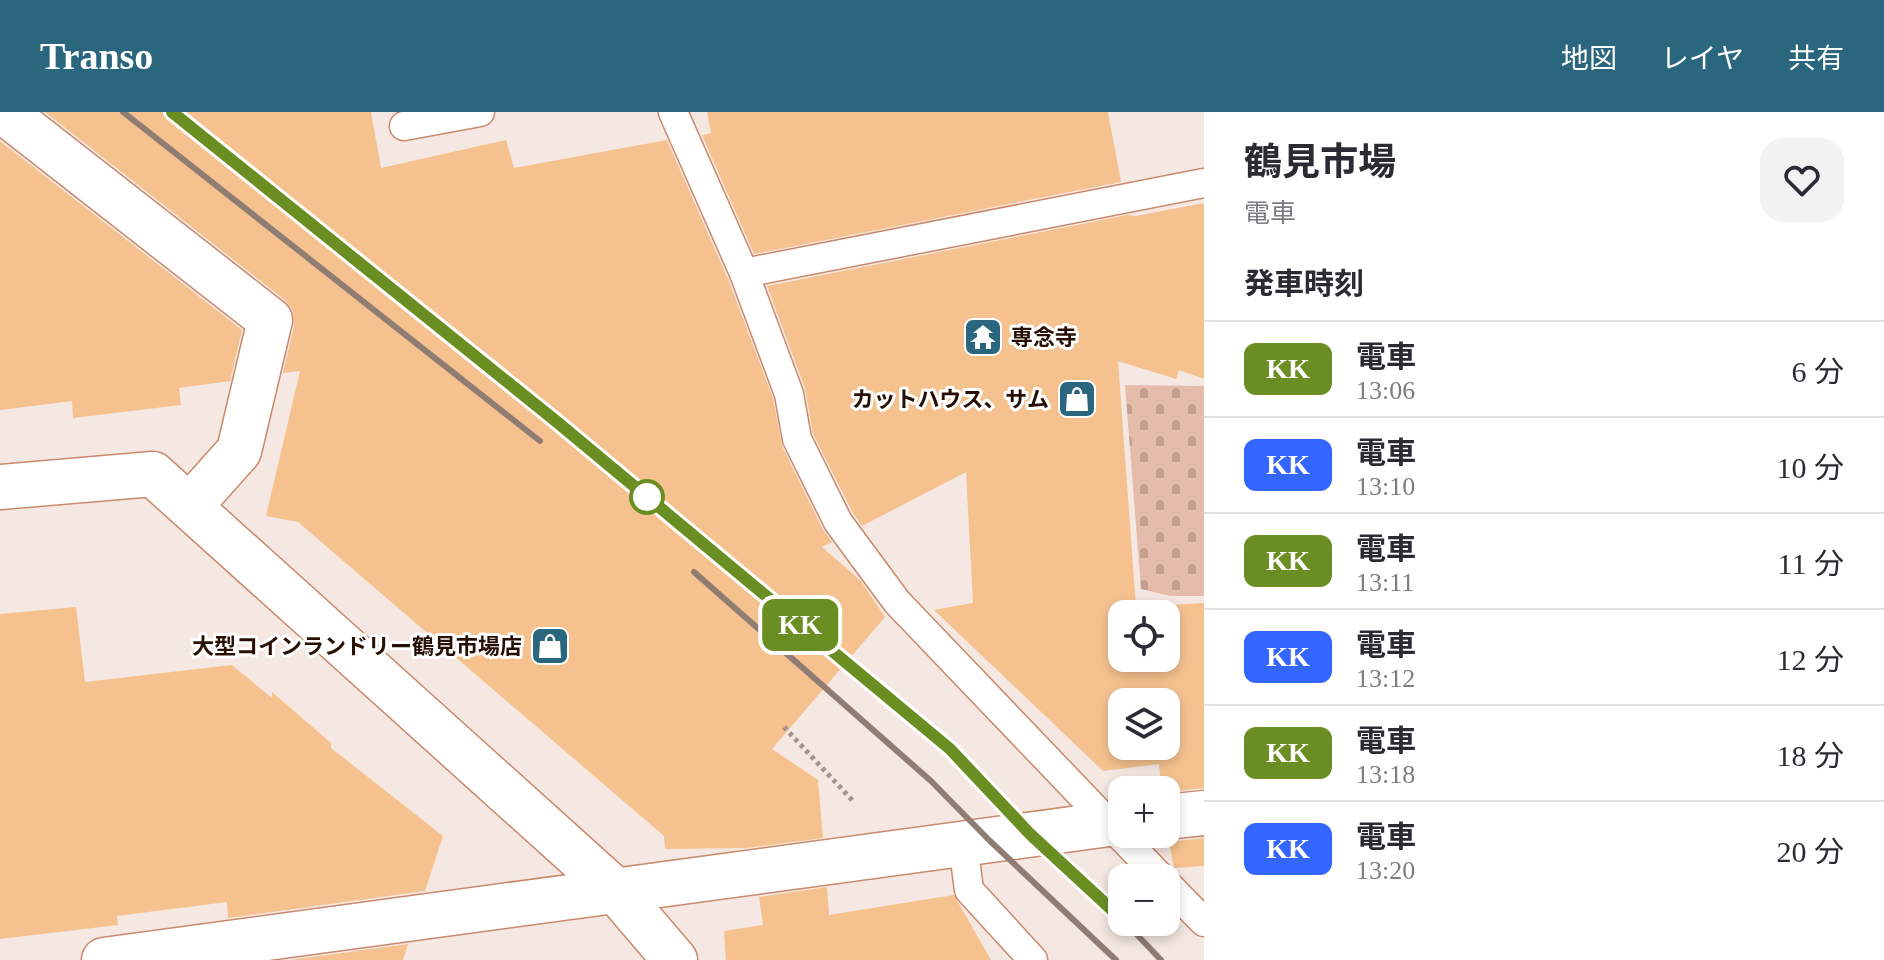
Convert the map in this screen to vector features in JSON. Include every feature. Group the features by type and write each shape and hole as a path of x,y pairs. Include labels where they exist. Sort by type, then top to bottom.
{"street":[{"path":"4,112 270,320 239,451 190,506"},
{"path":"0,487 153,474 616,891 675,960"},
{"path":"1180,816 1204,813"},
{"path":"104,960 1108,825"}],"lane":[{"path":"404,126 480,112"},
{"path":"673,112 744,273 789,394 797,439 838,522 897,602 1108,817"},
{"path":"744,273 1204,183"},
{"path":"963,844 969,890 1033,960"},
{"path":"1135,848 1149,864"},
{"path":"1180,897 1204,922"}],"path":[{"path":"784,727 858,805 880,855"}],"green space":[{"path":"1125,385 1204,386 1204,596 1170,596 1141,589"}],"building":[{"path":"45,112 371,112 381,168 506,140 514,168 667,140 728,279 773,398 782,446 823,530 832,542 822,547 861,581 885,617 772,749 818,780 823,838 747,848 665,849 664,836 298,522 266,516 300,371 283,373 294,326 293,311 285,300"},
{"path":"707,112 1108,112 1121,182 754,254 702,135 711,133"},
{"path":"0,141 242,330 230,381 179,388 181,405 73,418 72,401 0,410"},
{"path":"1204,203 1204,379 1179,370 1176,379 1118,361 1135,600 1108,600 1108,672 1180,672 1180,604 1204,603 1204,788 1180,791 1180,776 1160,776 1159,764 1103,771 934,610 973,603 966,472 862,526 813,434 805,388 767,286 1127,215"},
{"path":"76,607 85,682 232,665 272,698 272,692 331,743 331,748 443,836 425,891 228,918 227,902 117,916 118,925 0,939 0,614"},
{"path":"1204,838 1204,866 1180,868 1180,864 1173,864 1170,848 1180,848 1180,841"},
{"path":"827,887 829,915 954,895 991,960 726,960 724,931 763,925 759,897"},
{"path":"408,944 403,960 290,960"}],"railway":[{"path":"123,112 540,441"},
{"path":"172,112 557,422"},
{"path":"712,551 950,749 1030,834 1108,906"},
{"path":"694,572 931,781 1116,960"},
{"path":"1138,936 1161,960"}],"train":[{"name":"KK","path":"172,112 557,422 950,749 1030,834 1108,906"}],"place":[{"name":"専念寺","path":"983,337"},
{"name":"カットハウス、サム","path":"1077,399"},
{"name":"大型コインランドリー鶴見市場店","path":"550,646"}]}
